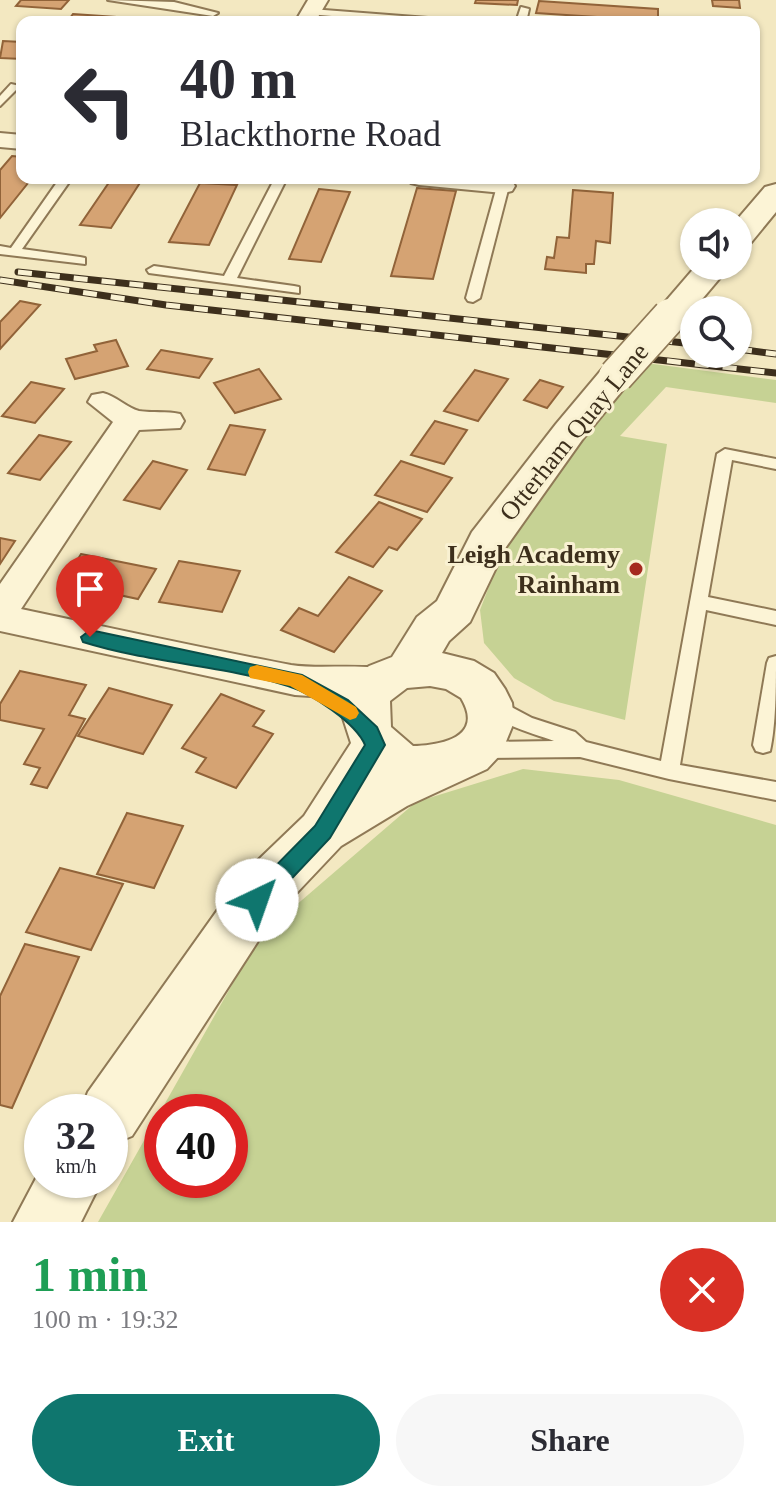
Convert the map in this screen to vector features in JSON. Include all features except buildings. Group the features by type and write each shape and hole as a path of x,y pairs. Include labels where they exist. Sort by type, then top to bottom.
{"street":[{"path":"488,184 503,186"},
{"path":"752,221 776,193"},
{"name":"Otterham Quay Lane","path":"322,832 373,739 367,704 372,691 394,676 433,629 454,611 487,542 569,432 702,280"},
{"path":"0,612 116,411 169,421"},
{"path":"295,680 341,706 392,759 407,765 462,758 490,732 454,611"},
{"path":"0,618 295,680 356,684 436,668 475,689"},
{"name":"Otterham Quay Lane","path":"122,1094 243,918 271,883 322,832 399,785 462,758"},
{"path":"45,1222 59,1198"}],"lane":[{"path":"113,0 174,5 213,13"},
{"path":"522,16 524,9"},
{"path":"311,11 370,16"},
{"path":"0,103 16,88"},
{"path":"7,251 61,184"},
{"path":"229,280 278,184"},
{"path":"473,298 503,186"},
{"path":"7,251 80,261"},
{"path":"154,270 294,290"},
{"path":"669,771 725,454 776,464"},
{"path":"698,602 776,618"},
{"path":"763,745 776,663"},
{"path":"475,689 525,723 568,738 580,749"},
{"path":"462,758 580,749 669,771 776,791"}],"green space":[{"path":"638,362 776,380 776,403 666,387 620,436 667,444 625,720 554,701 514,678 484,643 480,610 511,529"},
{"path":"523,769 619,780 776,825 776,1222 98,1222 112,1198 128,1198 128,1169 144,1141 144,1198 248,1198 248,1094 170,1094 259,937 416,802"}],"railway":[{"path":"18,272 680,343"},
{"path":"0,280 166,305 776,373"},
{"path":"752,351 776,354"}],"slow traffic":[{"path":"257,672 295,680 350,713"}],"place":[{"name":"Leigh Academy Rainham","path":"636,569"}],"route":[{"path":"90,637 295,680 341,706 370,732 375,745 322,832 257,900"}]}
